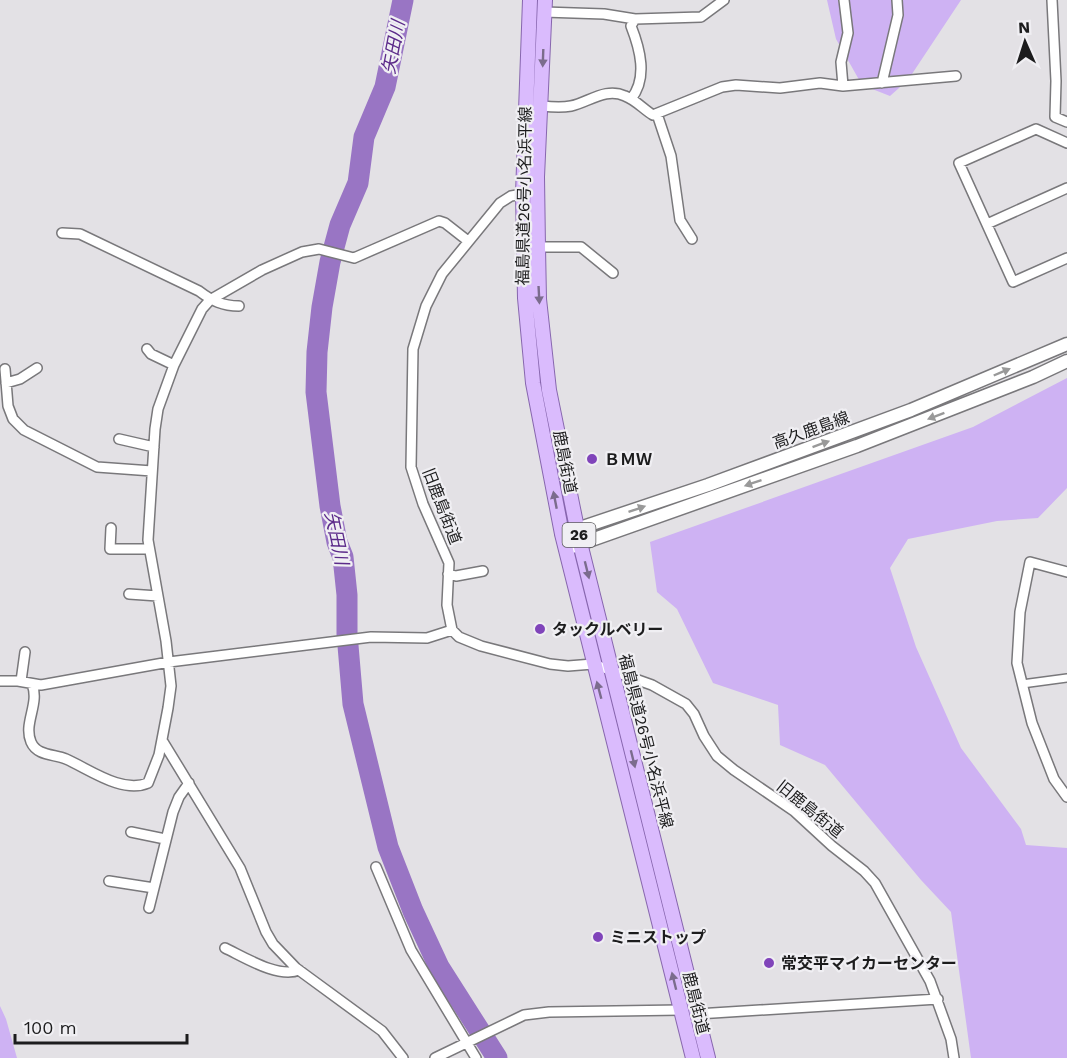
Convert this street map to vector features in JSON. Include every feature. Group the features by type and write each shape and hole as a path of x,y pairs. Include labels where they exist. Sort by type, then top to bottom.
{"main road":[{"name":"鹿島街道","path":"530,0 523,194 525,298 533,383 561,534 693,1058"},
{"name":"福島県道26号小名浜平線","path":"545,6 537,177 539,299 549,390 579,536 611,671 708,1058"},
{"name":"高久鹿島線","path":"566,549 579,536 708,485 911,410 1067,344"},
{"name":"高久鹿島線","path":"561,534 579,536 857,446 1067,361"}],"street":[{"path":"545,6 634,19 700,17 708,14 724,0"},
{"path":"843,86 841,62 848,33 844,0"},
{"path":"882,83 898,15 897,0"},
{"path":"1052,0 1056,81 1055,117 1067,122"},
{"path":"631,99 639,89 641,66 639,46 631,26 634,19"},
{"path":"542,106 571,106 611,93 631,99 653,115 722,87 736,85 780,88 820,83 843,86 956,76"},
{"path":"657,114 671,156 680,220 692,239"},
{"path":"1067,143 1036,129 959,163 1013,282 1067,258"},
{"path":"987,224 1067,188"},
{"name":"旧鹿島街道","path":"523,194 511,196 500,203 442,274 426,306 413,349 411,467 423,504 449,563 447,605 452,630 459,637 481,646 550,664 568,666 593,664 652,685 686,704 717,756 794,811 832,846 864,871 875,884 938,999 951,1039 954,1058"},
{"path":"32,684 36,699 29,736 31,743 40,753 58,756 105,779 128,784 148,783 162,740 171,686 169,662 149,549 148,526 158,409 174,365 202,309 210,300 262,270 308,250 319,249 354,258 439,221 468,241"},
{"path":"62,233 74,233 87,237 199,291 210,300 227,306 239,306"},
{"path":"538,247 581,247 614,273"},
{"path":"147,349 151,354 174,365"},
{"path":"6,383 20,379 37,368"},
{"path":"5,369 6,400 11,413 18,424 31,434 97,466 152,471"},
{"path":"119,439 154,447"},
{"path":"111,528 110,549 149,549"},
{"path":"1067,572 1030,562 1020,612 1017,663 1032,723 1054,779 1067,797"},
{"path":"448,574 456,576 483,571"},
{"path":"129,594 158,596"},
{"path":"0,681 21,681 41,685 169,662 371,637 427,638 452,630"},
{"path":"21,681 26,652"},
{"path":"1022,684 1067,678"},
{"path":"162,740 240,868 266,932 280,953 299,970 382,1031 402,1058"},
{"path":"149,908 165,839 179,797 189,783"},
{"path":"131,832 165,839"},
{"path":"376,867 411,950 476,1058"},
{"path":"109,881 154,888"},
{"path":"225,948 273,970 291,973 299,970"},
{"path":"697,1014 938,999"},
{"path":"435,1058 524,1015 549,1012 681,1010"}],"shaded area":[{"path":"827,0 961,0 908,80 890,96 862,85 836,39"},
{"path":"1067,378 1067,488 1038,518 997,521 908,539 890,568 916,647 961,748 1021,829 1026,845 1067,848 1067,1058 971,1058 951,912 921,880 825,765 780,745 778,705 713,683 677,609 657,592 650,542 973,427"},
{"path":"0,1006 6,1019 17,1058 0,1058"}],"waterway":[{"name":"矢田川","path":"403,0 385,87 364,137 358,183 340,225 330,262 317,352 316,392 330,506 337,542 343,557 353,704 388,847 413,911 439,967 497,1058"}],"place":[{"name":"ＢＭＷ","path":"592,459"},
{"name":"タックルベリー","path":"540,629"},
{"name":"ミニストップ","path":"598,937"},
{"name":"常交平マイカーセンター","path":"769,963"}]}
